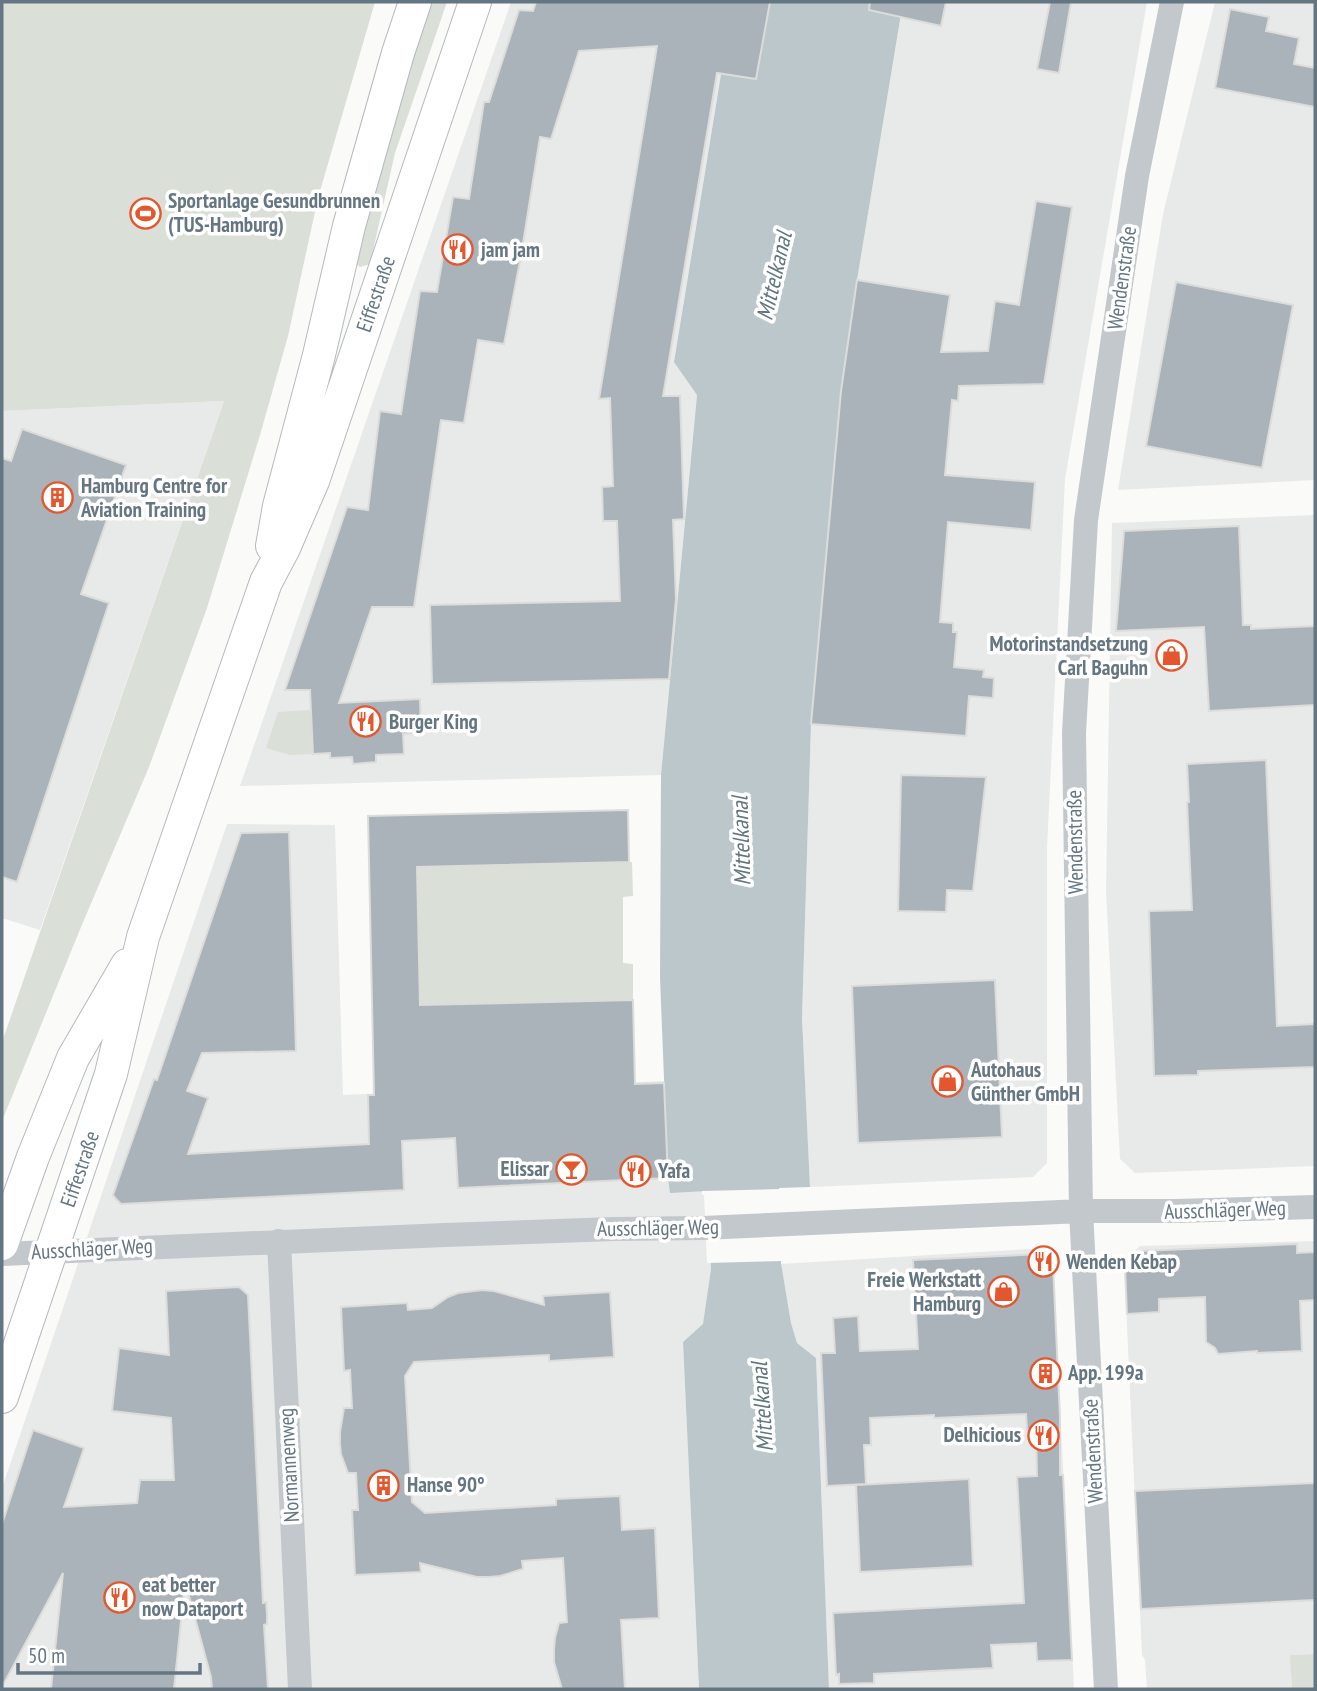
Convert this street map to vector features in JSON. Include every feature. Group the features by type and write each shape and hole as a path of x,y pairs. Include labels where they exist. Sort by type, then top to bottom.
{"main road":[{"name":"Eiffestraße","path":"266,582 279,506 319,355 349,226 397,53 415,2"},
{"name":"Eiffestraße","path":"2,1397 111,1074 143,937 266,582 313,481 475,2"},
{"name":"Eiffestraße","path":"2,1244 73,1058 143,937"}],"street":[{"name":"Wendenstraße","path":"1106,1689 1081,1212 1074,733 1086,520 1137,176 1172,2"},
{"name":"Ausschläger Weg","path":"2,1254 279,1241 1081,1212 1315,1207"},
{"name":"Normannenweg","path":"279,1241 300,1689"}],"shaded area":[{"name":"Sportanlage Gesundbrunnen (TUS-Hamburg)","path":"2,2 375,2 318,198 288,336 207,608 149,767 2,1121 2,1042 224,401 2,411"},
{"path":"430,2 447,2 395,153 370,264 360,267 356,260 384,146"},
{"path":"511,2 740,2 732,7 674,361 697,395 661,775 240,786"},
{"path":"903,2 1147,2 1065,479 1047,848 1047,1163 1033,1177 810,1187 802,1018 811,724 841,391"},
{"path":"1215,2 1315,2 1315,480 1118,490 1163,214"},
{"path":"224,401 40,930 2,918 2,411"},
{"path":"1315,515 1315,1166 1135,1173 1120,1159 1106,891 1112,523"},
{"path":"311,710 313,754 290,755 266,748 278,712"},
{"path":"227,824 335,825 343,1095 664,1081 668,1178 707,1191 711,1269 703,1325 683,1342 699,1689 2,1689 2,1488"},
{"path":"632,862 633,896 623,897 623,963 633,964 633,1000 420,1005 417,867"},
{"path":"1315,1241 1315,1654 1291,1655 1292,1689 1147,1689 1145,1660 1142,1655 1124,1260 1140,1246"},
{"path":"1045,1248 1053,1263 1074,1689 829,1689 816,1358 797,1343 781,1264"},
{"path":"1315,1654 1315,1689 1292,1689 1290,1655"}],"water":[{"name":"Mittelkanal","path":"740,2 903,2 841,391 811,724 802,1018 810,1187 779,1188 781,1263 791,1323 797,1343 816,1358 829,1689 699,1689 683,1342 703,1324 711,1269 707,1191 670,1193 668,1178 660,978 661,775 697,395 674,362 732,7"}],"pier":[{"path":"781,1189 783,1261 707,1263 702,1191"}],"building":[{"path":"536,2 770,2 756,79 717,73 663,396 680,396 684,519 673,520 676,599 669,679 432,684 430,605 620,601 617,521 603,521 602,487 613,486 610,398 599,399 657,46 579,51 551,139 540,137 504,344 478,340 464,423 441,420 414,607 372,607 339,703 420,699 421,733 403,734 404,754 376,755 376,762 353,764 352,757 330,758 330,753 313,754 310,690 285,690 347,507 368,510 380,411 401,414 420,291 437,292 453,197 469,199 484,102 489,102 519,10 533,11"},
{"path":"870,2 946,2 941,26 869,10"},
{"path":"1050,2 1071,2 1059,73 1037,69"},
{"path":"1230,9 1269,17 1266,31 1299,38 1294,64 1315,68 1315,107 1215,88"},
{"path":"1036,201 1072,207 1044,384 959,386 958,401 952,400 945,475 1035,482 1031,530 948,522 940,622 953,623 953,632 957,632 954,667 984,670 983,677 994,678 993,698 969,696 966,736 811,724 841,391 857,280 950,295 941,352 988,351 995,301 1019,305"},
{"path":"1176,282 1293,305 1262,468 1146,446"},
{"path":"22,429 126,465 81,594 109,603 17,882 2,877 2,458 11,461"},
{"path":"1239,526 1243,625 1251,625 1251,629 1315,626 1315,705 1209,711 1204,627 1116,631 1124,531"},
{"path":"1266,760 1277,1026 1315,1024 1315,1067 1198,1071 1198,1075 1154,1076 1149,911 1192,910 1187,764"},
{"path":"901,775 986,777 973,891 947,890 946,912 898,911"},
{"path":"628,810 629,862 417,867 420,1005 633,1000 635,1084 664,1083 668,1178 458,1188 455,1138 402,1141 404,1190 121,1204 113,1195 154,1079 157,1080 241,833 289,832 296,1051 202,1053 187,1091 208,1098 188,1154 369,1144 368,1095 374,1095 368,816"},
{"path":"995,980 1002,1137 858,1143 852,986"},
{"path":"1297,1244 1297,1253 1315,1252 1315,1300 1300,1301 1302,1351 1218,1354 1215,1348 1206,1342 1205,1297 1159,1299 1159,1312 1127,1314 1125,1267 1142,1251"},
{"path":"1043,1254 1053,1264 1060,1475 1063,1475 1072,1660 1037,1661 1036,1643 991,1645 993,1668 874,1674 874,1683 839,1684 839,1674 836,1675 833,1613 1024,1603 1017,1477 1037,1476 1036,1429 1027,1430 1026,1414 870,1418 871,1445 864,1445 866,1484 827,1486 821,1353 835,1353 833,1318 858,1316 860,1351 918,1349 913,1260"},
{"path":"239,1287 248,1295 263,1603 266,1602 267,1614 267,1624 264,1625 268,1689 212,1689 185,1581 174,1689 51,1689 63,1573 2,1687 2,1524 33,1430 84,1448 64,1507 137,1503 140,1480 174,1480 171,1418 112,1411 119,1348 169,1355 166,1291"},
{"name":"Hanse 90°","path":"482,1290 544,1305 543,1296 610,1292 614,1357 549,1361 549,1355 414,1362 405,1376 412,1502 425,1513 556,1505 556,1499 620,1496 622,1530 655,1528 659,1618 621,1620 625,1689 562,1689 554,1662 554,1650 559,1623 567,1622 563,1558 522,1561 523,1569 489,1577 477,1577 420,1563 421,1572 355,1575 352,1510 358,1510 356,1473 348,1473 340,1444 344,1408 352,1408 350,1370 344,1371 341,1307 407,1303 408,1310 432,1308 458,1293"},
{"path":"969,1479 973,1566 860,1572 856,1485"},
{"path":"1315,1483 1315,1600 1141,1609 1135,1491"}],"place":[{"name":"Sportanlage Gesundbrunnen (TUS-Hamburg)","path":"145,213"},
{"name":"jam jam","path":"458,250"},
{"name":"Hamburg Centre for Aviation Training","path":"58,498"},
{"name":"Motorinstandsetzung Carl Baguhn","path":"1171,656"},
{"name":"Burger King","path":"366,722"},
{"name":"Autohaus Günther GmbH","path":"948,1082"},
{"name":"Elissar","path":"572,1169"},
{"name":"Yafa","path":"635,1171"},
{"name":"Wenden Kebap","path":"1043,1262"},
{"name":"Freie Werkstatt Hamburg","path":"1004,1292"},
{"name":"App. 199a","path":"1045,1373"},
{"name":"Delhicious","path":"1044,1435"},
{"name":"Hanse 90°","path":"384,1485"},
{"name":"eat better now Dataport","path":"119,1597"}]}
